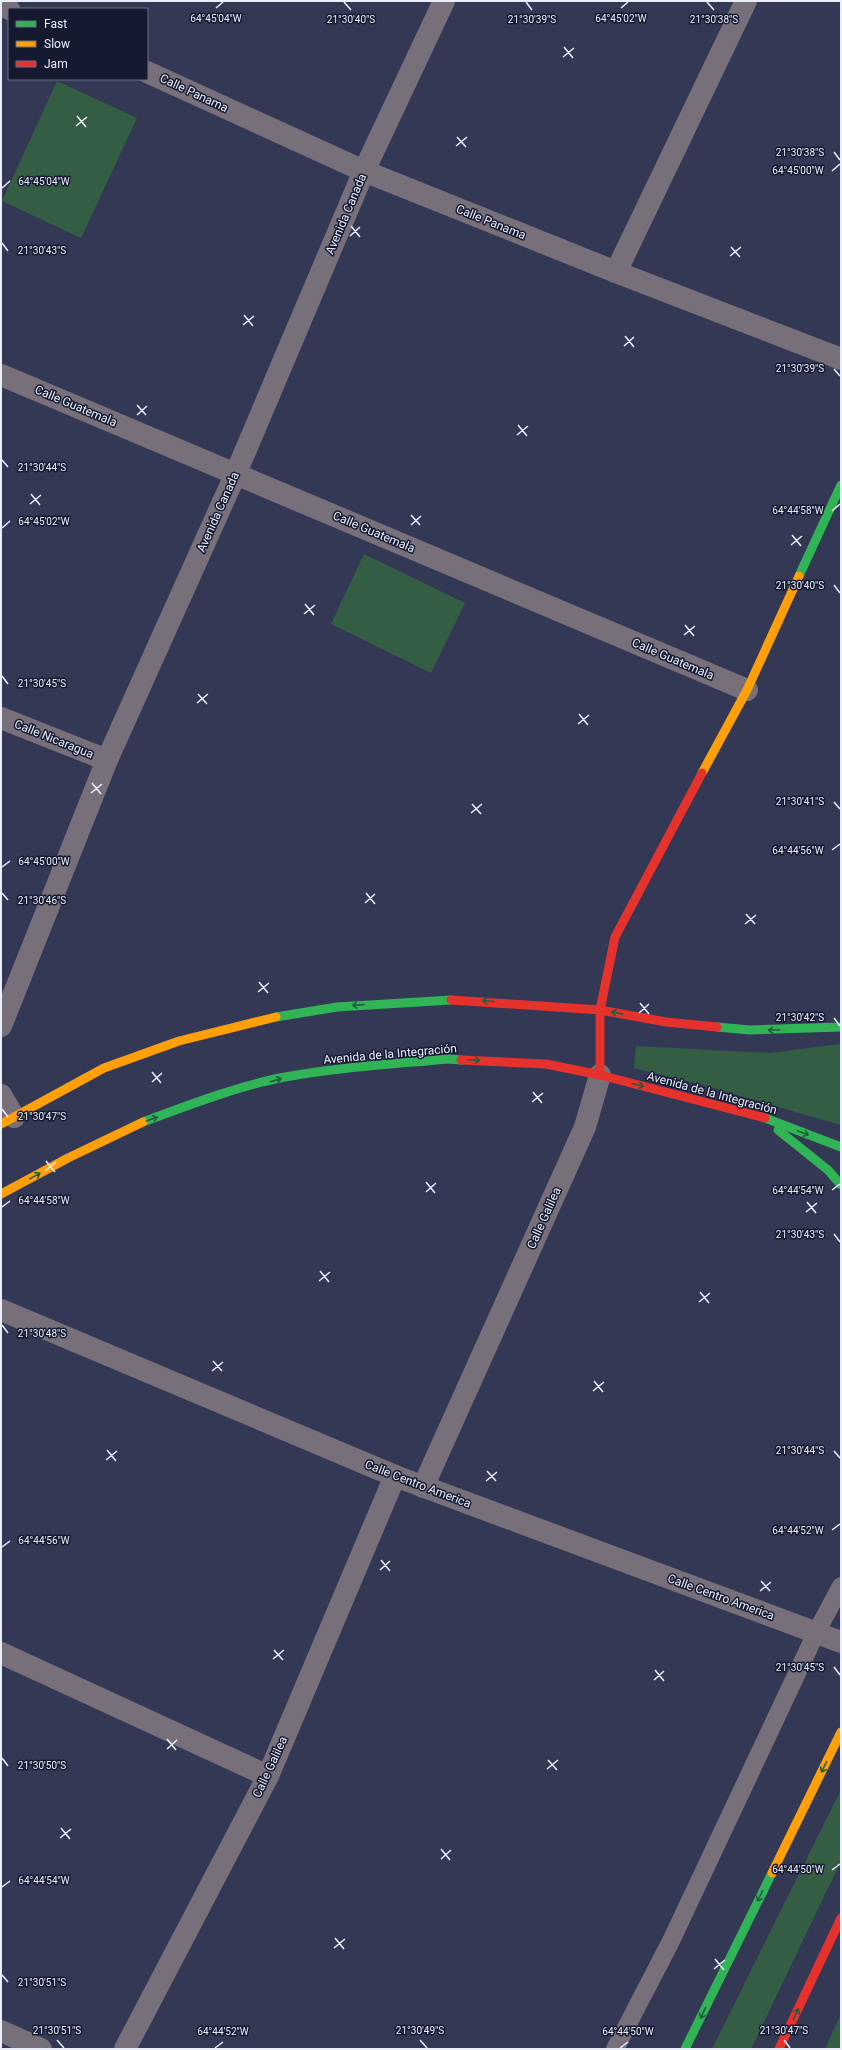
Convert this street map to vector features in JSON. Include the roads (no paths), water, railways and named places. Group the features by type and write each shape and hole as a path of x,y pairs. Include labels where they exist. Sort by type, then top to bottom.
{"main road":[{"name":"Calle Galilea","path":"600,1075 600,1010 615,937 747,690 841,485"},
{"path":"7,1120 104,1068 179,1041 269,1018 337,1007 462,999 600,1010 666,1022 750,1030 841,1027"},
{"name":"Avenida de la Integración","path":"1,1194 68,1158 144,1122 227,1093 284,1078 354,1066 449,1059 546,1064 600,1075 763,1118 841,1147"},
{"path":"763,1118 828,1170 841,1185"},
{"path":"685,2049 841,1732"},
{"path":"779,2049 841,1918"}],"street":[{"name":"Avenida Canada","path":"1,1026 107,760 236,473 364,171 444,1"},
{"path":"616,272 746,1"},
{"name":"Calle Panama","path":"148,72 364,171 616,272 841,359"},
{"name":"Calle Guatemala","path":"1,375 747,690"},
{"name":"Calle Nicaragua","path":"1,718 107,760"},
{"name":"Calle Galilea","path":"423,1487 585,1127 600,1075"},
{"path":"1,1095 7,1120"},
{"name":"Calle Centro America","path":"1,1310 394,1476 841,1642"},
{"name":"Calle Galilea","path":"125,2049 268,1776 394,1476"},
{"path":"1,1654 268,1776"},
{"path":"1,2031 41,2049"}],"lane":[{"path":"615,2049 671,1941 816,1633 841,1586"}]}
